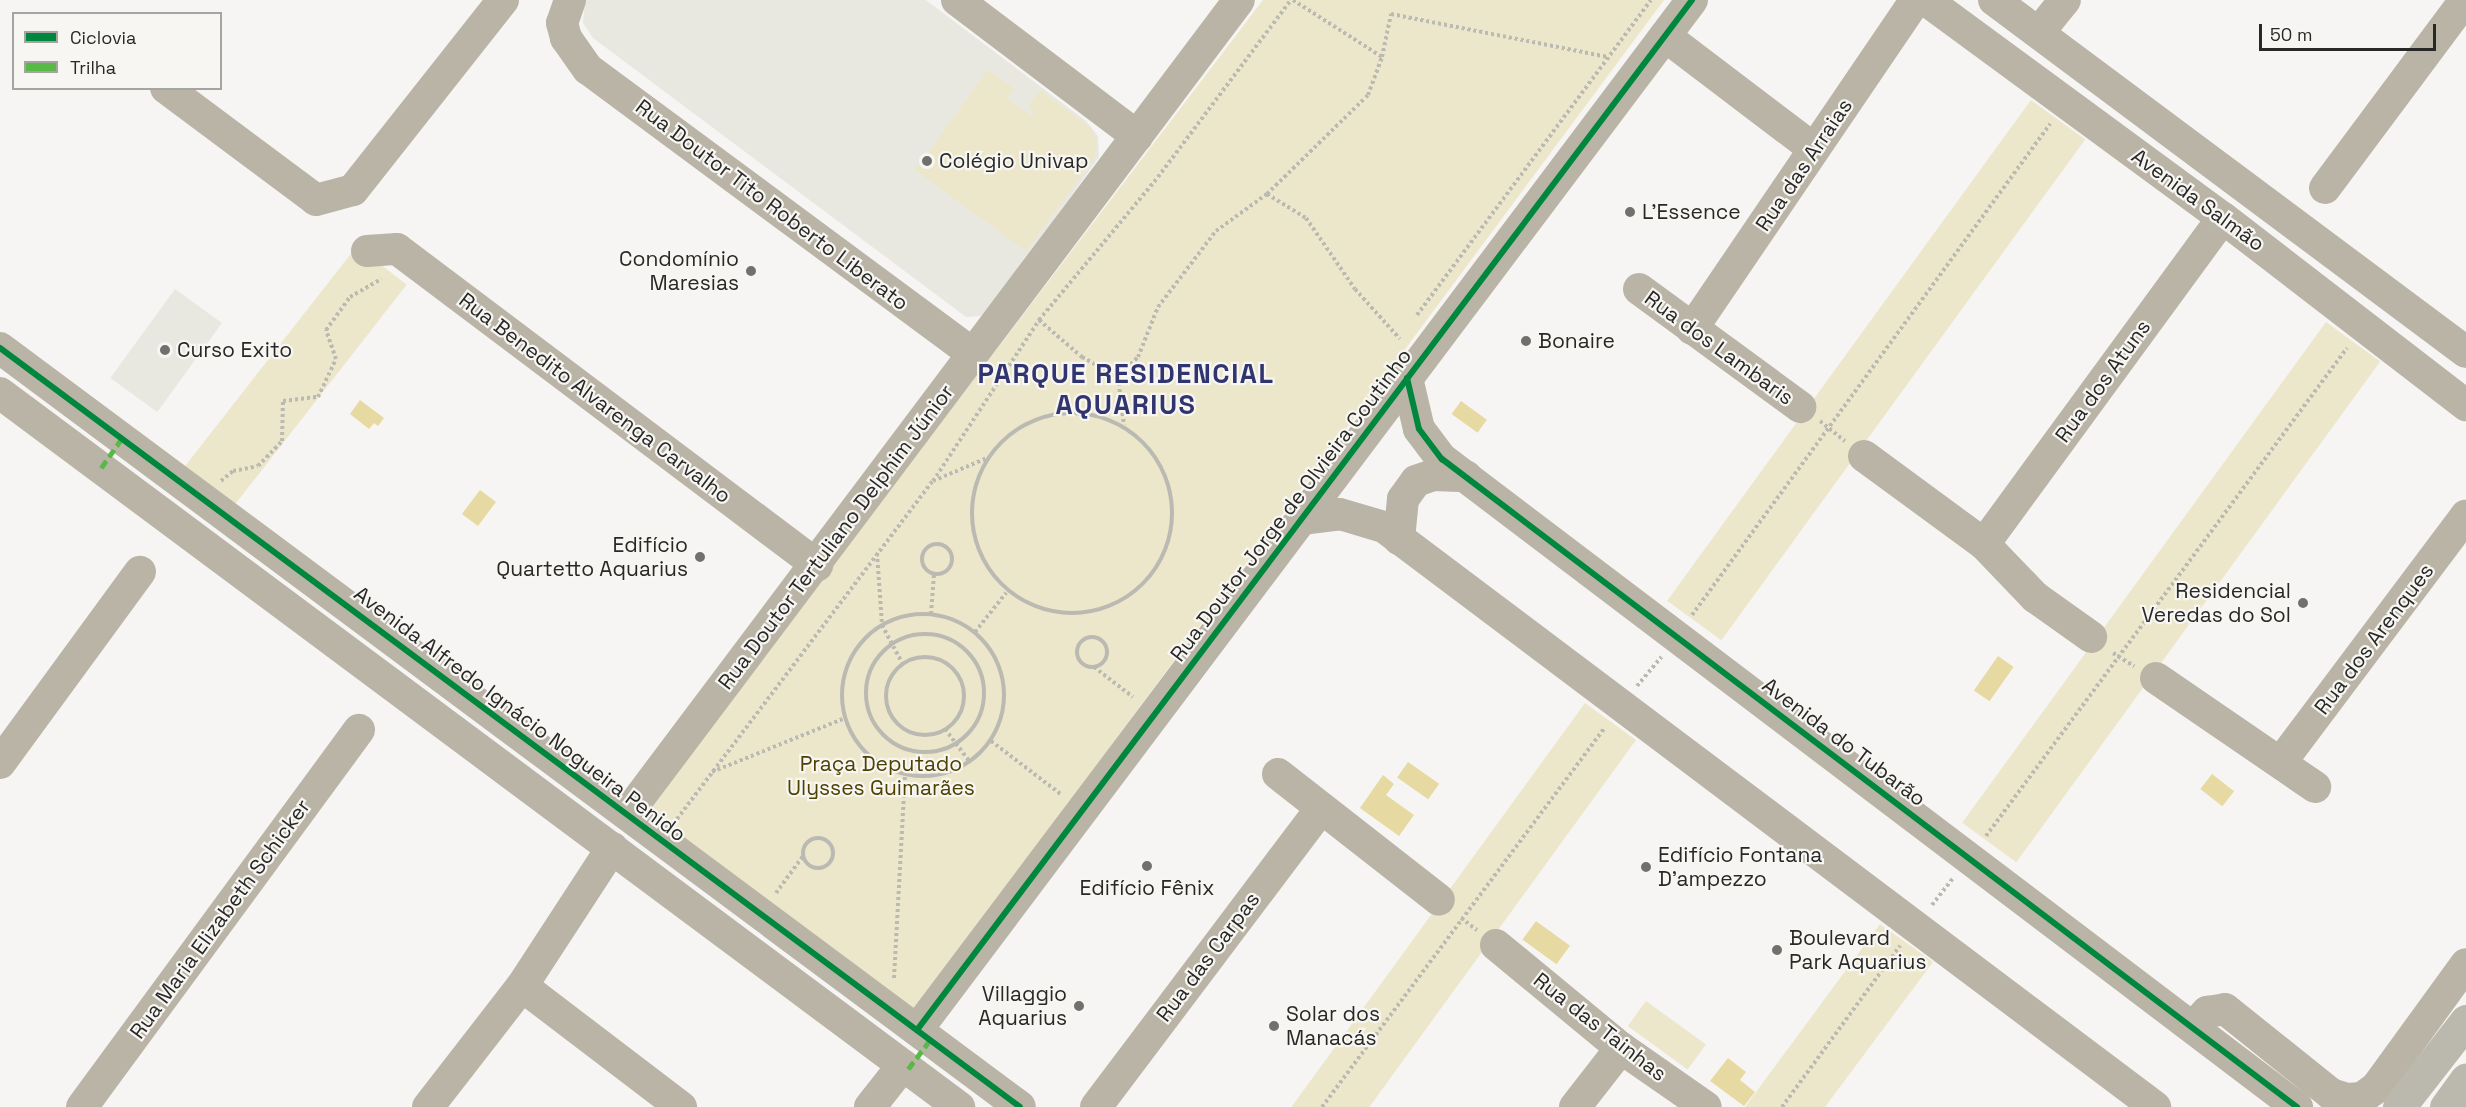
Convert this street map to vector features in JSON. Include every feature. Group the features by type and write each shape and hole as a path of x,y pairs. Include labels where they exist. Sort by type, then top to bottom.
{"main road":[{"path":"2399,1107 2466,1021"},
{"path":"2446,1107 2466,1079"}],"street":[{"path":"169,90 316,200 353,190 503,0"},
{"name":"Rua Doutor Tito Roberto Liberato","path":"570,0 562,23 574,54 588,69 973,354"},
{"path":"957,0 1137,136"},
{"name":"Rua Doutor Tertuliano Delphim Júnior","path":"627,814 817,565 1239,0"},
{"name":"Rua Doutor Jorge de Olvieira Coutinho","path":"917,1030 1692,0"},
{"name":"Rua das Arraias","path":"1692,329 1916,0"},
{"name":"Avenida Salmão","path":"1926,0 2064,104 2223,218 2466,405"},
{"name":"Avenida Salmão","path":"1994,0 2358,268 2466,352"},
{"path":"2039,32 2065,0"},
{"path":"2325,188 2465,0"},
{"path":"1665,36 1814,149"},
{"name":"Rua dos Atuns","path":"1984,544 2223,218"},
{"name":"Rua Benedito Alvarenga Carvalho","path":"367,251 397,249 413,260 817,565"},
{"path":"2334,302 2358,268"},
{"name":"Rua dos Lambaris","path":"1639,289 1800,407"},
{"name":"Avenida Alfredo Ignácio Nogueira Penido","path":"0,348 1020,1107"},
{"name":"Avenida do Tubarão","path":"1407,378 1419,429 1443,459 2193,1027 2284,1102"},
{"path":"0,393 514,778 612,848 959,1107"},
{"path":"1864,456 1984,544 2035,597 2091,637"},
{"path":"1399,539 1403,499 1416,481 1433,475 1466,476"},
{"path":"1301,519 1340,514 1384,528 2155,1107"},
{"name":"Rua dos Arenques","path":"2281,762 2466,516"},
{"path":"0,763 140,572"},
{"path":"2156,678 2315,787"},
{"path":"468,742 487,735 495,723 492,713"},
{"name":"Rua Maria Elizabeth Schicker","path":"82,1107 359,730"},
{"path":"514,778 511,768 516,753 523,748 538,749"},
{"path":"1278,774 1451,909"},
{"name":"Rua das Carpas","path":"1096,1107 1321,808"},
{"path":"428,1107 522,986 612,848"},
{"name":"Rua das Tainhas","path":"1496,945 1621,1048 1706,1107"},
{"path":"2193,1027 2207,1012 2225,1009 2331,1094 2347,1099 2362,1098 2376,1088 2466,964"},
{"path":"522,986 681,1107"},
{"path":"1575,1107 1621,1048"},
{"path":"870,1107 903,1065"}],"path":[{"path":"680,827 675,823 684,806 933,481 1039,320 1158,177 1292,0 1382,57"},
{"path":"1414,320 1651,0"},
{"path":"1118,378 1138,357 1158,307 1216,231 1267,194 1368,95 1382,57 1391,14 1608,57"},
{"path":"1322,1107 1451,909 1677,636 2064,104"},
{"path":"1267,194 1306,218 1355,289 1400,339"},
{"path":"202,498 233,471 258,466 282,441 283,401 318,397 336,359 326,330 350,297 413,260"},
{"path":"1039,320 1082,357 1118,378"},
{"path":"1782,1107 1915,927 2120,658 2363,325"},
{"path":"1393,348 1407,329"},
{"path":"1118,378 1124,425"},
{"path":"1800,407 1864,456"},
{"path":"933,481 988,458 1028,423 1055,414 1086,412 1124,425 1159,458 1172,496 1173,536 1156,566 1128,595 1088,610 1032,607 1006,593 982,562 974,532 975,484 988,458"},
{"path":"938,544 948,548 953,561 948,570 934,574 926,569 922,560 928,546 938,544"},
{"path":"877,553 882,625 902,663"},
{"path":"931,614 934,574"},
{"path":"975,632 1006,593"},
{"path":"931,614 954,620 975,632 995,658 1005,696 1002,719 991,741 970,762 939,774 905,775 868,754 845,718 842,692 847,665 861,642 882,625 906,615 931,614"},
{"path":"928,633 963,647 976,661 983,678 983,707 971,732 957,745 938,752 917,753 897,746 881,734 870,717 865,696 868,676 877,657 892,644 909,636 928,633"},
{"path":"1094,667 1103,662 1107,653 1105,643 1091,636 1082,639 1076,653 1084,665 1094,667 1133,698"},
{"path":"2091,637 2120,658 2156,678"},
{"path":"913,658 932,658 949,665 958,674 964,698 955,721 945,729 920,734 907,730 889,711 887,685 902,663 913,658"},
{"path":"1126,707 1140,688"},
{"path":"712,772 845,718"},
{"path":"945,729 970,762"},
{"path":"991,741 1062,795"},
{"path":"893,988 905,775"},
{"path":"1055,804 1068,786"},
{"path":"773,897 803,856 807,842 816,837 826,839 834,852 831,862 822,868 808,865 803,856"},
{"path":"1451,909 1496,945"}],"shaded area":[{"name":"Colégio Univap","path":"585,0 926,0 1086,121 1098,136 1099,157 991,308 980,316 966,317 593,38 583,23"},
{"name":"Curso Exito","path":"175,289 222,323 157,412 110,378"},
{"path":"360,400 384,418 378,426 374,423 369,429 350,414"},
{"path":"1461,401 1487,420 1477,433 1452,414"},
{"path":"480,490 496,502 478,526 462,514"},
{"path":"1998,656 2014,667 1989,701 1974,690"},
{"path":"1408,762 1439,784 1428,799 1397,778"},
{"path":"2212,774 2234,791 2222,806 2200,789"},
{"path":"1383,775 1394,784 1386,795 1414,815 1399,836 1360,808"},
{"path":"1536,921 1570,946 1556,964 1522,940"},
{"path":"1728,1058 1746,1072 1740,1080 1755,1092 1744,1106 1710,1081"}],"green space":[{"name":"Praça Deputado Ulysses Guimarães","path":"1263,0 1664,0 912,1014 644,812"},
{"path":"988,70 1014,89 1007,98 1031,116 1034,112 1028,107 1040,90 1091,128 1097,143 1094,158 1026,251 915,170"},
{"path":"2031,100 2085,139 1721,640 1667,601"},
{"path":"357,246 407,285 226,516 176,478"},
{"path":"2326,322 2380,361 2016,862 1962,823"},
{"path":"1585,703 1636,740 1369,1107 1291,1107"},
{"path":"1880,924 1933,962 1825,1107 1745,1107"},
{"path":"1646,1001 1706,1044 1688,1070 1628,1026"}],"marked path":[{"path":"101,468 122,438"},
{"path":"908,1069 930,1040"}],"cycle path":[{"path":"917,1030 1692,0"},
{"path":"0,348 1020,1107"},
{"path":"1407,378 1419,429 1442,459 2297,1107"}],"place":[{"name":"Colégio Univap","path":"927,161"},
{"name":"L'Essence","path":"1630,212"},
{"name":"Condomínio Maresias","path":"751,271"},
{"name":"Bonaire","path":"1526,341"},
{"name":"Curso Exito","path":"165,350"},
{"name":"Edifício Quartetto Aquarius","path":"700,557"},
{"name":"Residencial Veredas do Sol","path":"2303,603"},
{"name":"Edifício Fênix","path":"1147,866"},
{"name":"Edifício Fontana D'ampezzo","path":"1646,867"},
{"name":"Boulevard Park Aquarius","path":"1777,950"},
{"name":"Villaggio Aquarius","path":"1079,1006"},
{"name":"Solar dos Manacás","path":"1274,1026"}],"district":[{"name":"PARQUE RESIDENCIAL AQUARIUS","path":"1126,388"}]}
